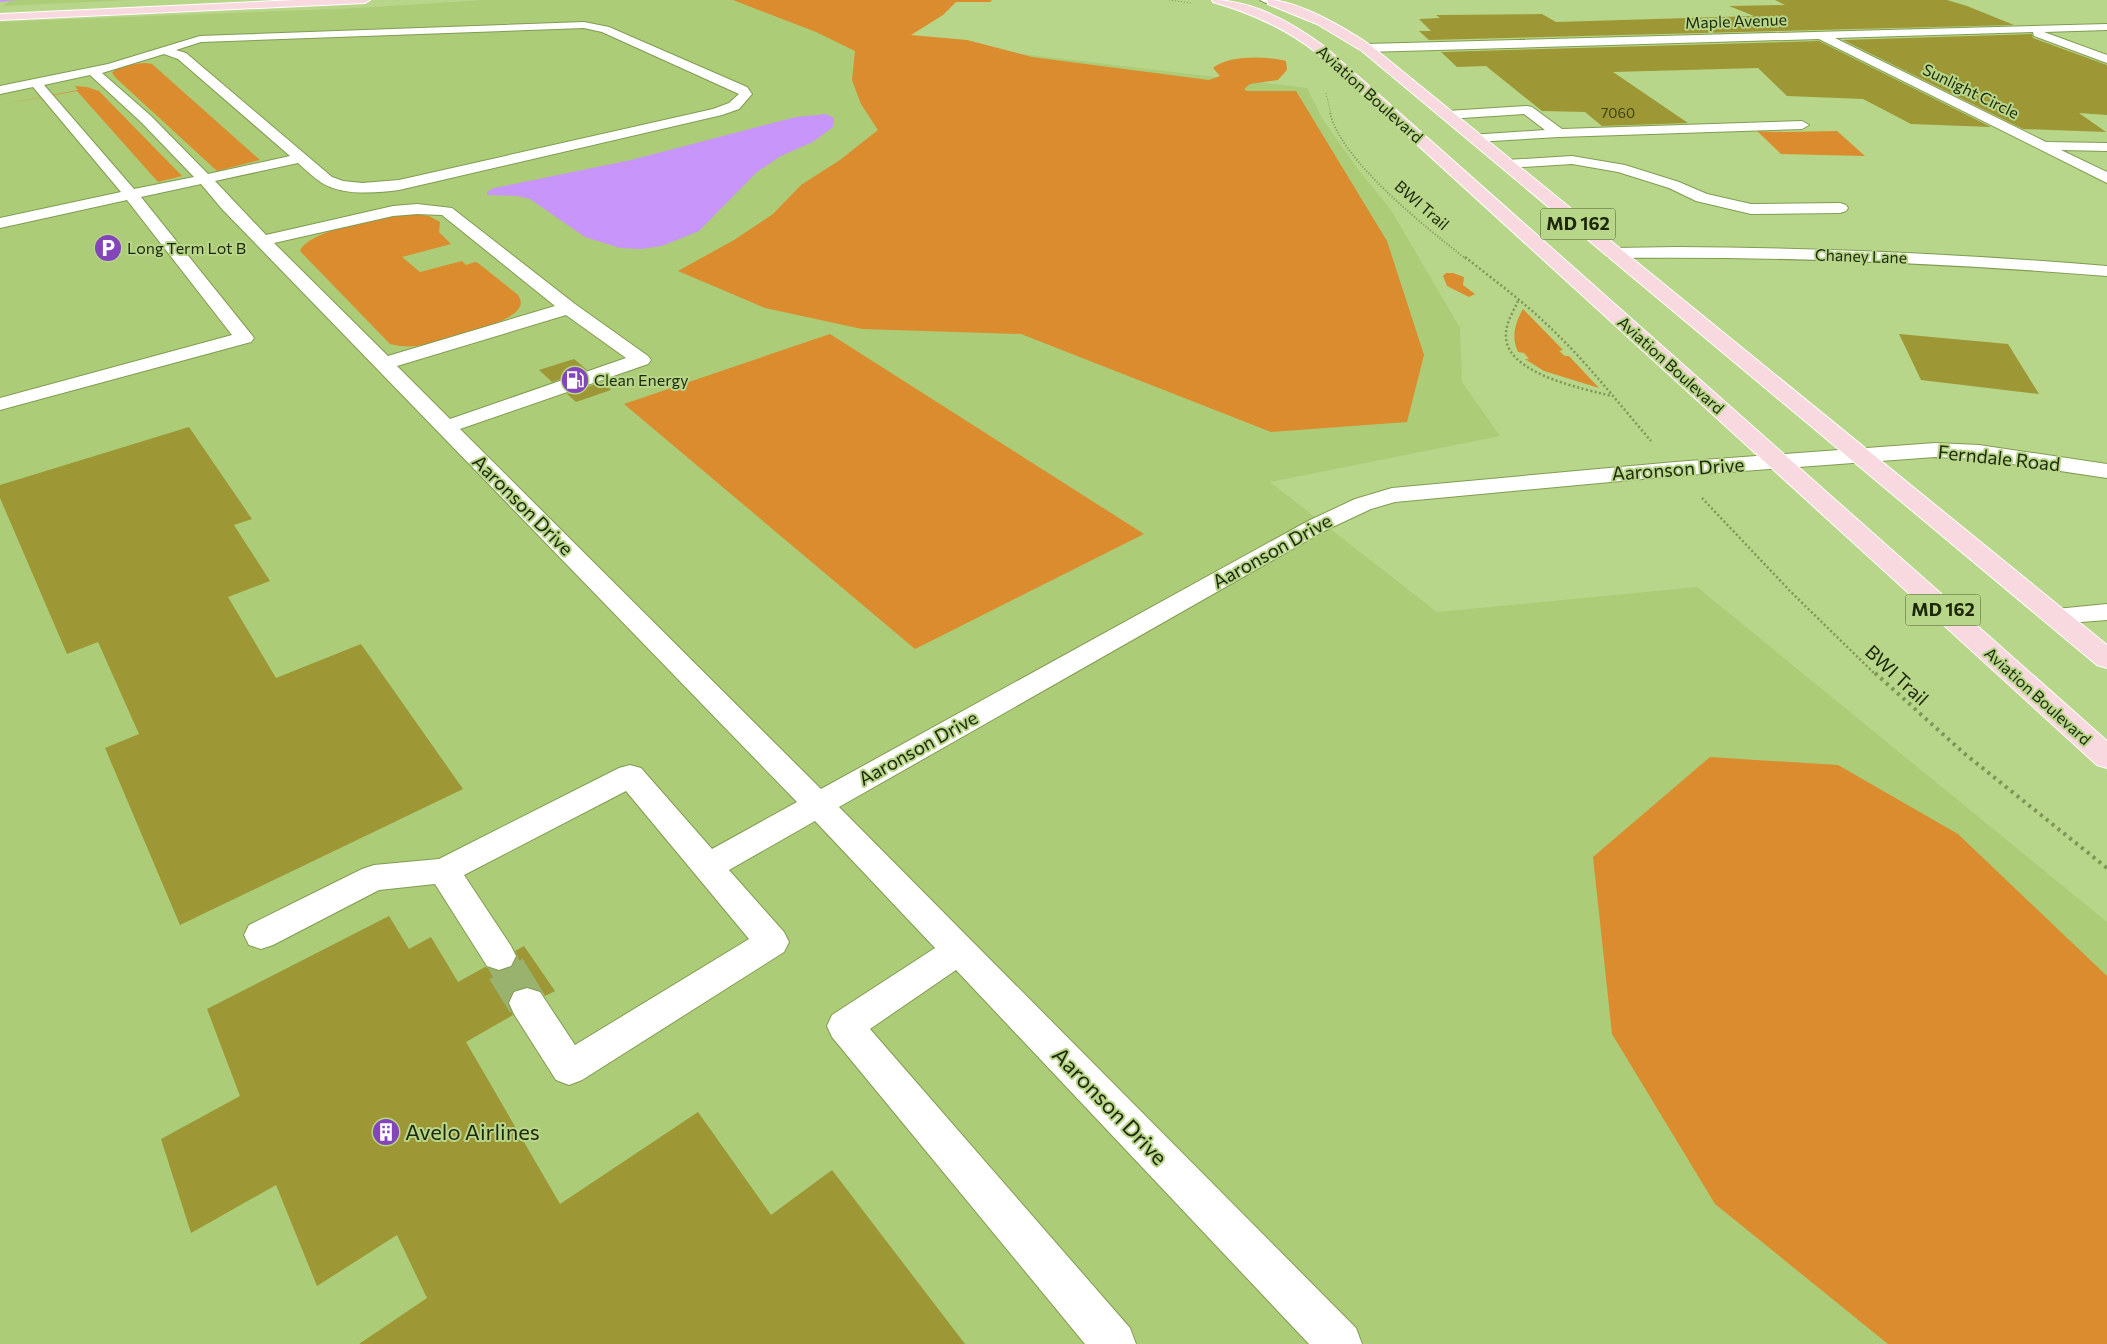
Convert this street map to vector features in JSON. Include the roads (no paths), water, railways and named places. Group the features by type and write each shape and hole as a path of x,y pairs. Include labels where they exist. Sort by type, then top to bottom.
{"main road":[{"path":"0,9 190,0"},
{"path":"0,17 365,0"},
{"name":"Aviation Boulevard","path":"1217,0 1247,9 1296,30 1321,50 2107,758"},
{"name":"Aviation Boulevard","path":"1265,0 1318,19 1366,48 2107,659"}],"street":[{"path":"0,90 93,71 167,51 200,39 591,26 605,29 742,90 746,94 736,104 726,109 394,186 358,186 336,184 327,180 182,56 167,51"},
{"name":"Maple Avenue","path":"1366,48 2107,27"},
{"path":"2022,29 2107,59"},
{"name":"Sunlight Circle","path":"1820,35 2107,178"},
{"name":"Aaronson Drive","path":"93,71 115,90 205,179 228,206 817,804 1340,1344"},
{"path":"0,404 244,338 131,195 36,83"},
{"path":"1447,115 1527,110 1559,133"},
{"path":"1475,138 1559,133 1802,125"},
{"path":"2040,144 2107,147"},
{"path":"0,223 302,158"},
{"path":"1506,164 1572,160 1620,168 1674,185 1702,198 1751,209 1840,208"},
{"path":"263,241 377,214 417,209 439,210 454,216 569,308 641,360 446,427"},
{"name":"Chaney Lane","path":"1614,253 1745,252 1921,258 2107,271"},
{"path":"383,364 569,308"},
{"name":"Ferndale Road","path":"1778,462 1957,450 2011,456 2107,471"},
{"name":"Aaronson Drive","path":"817,804 1308,530 1363,504 1392,495 1474,485 1778,462"},
{"path":"2055,616 2107,612"},
{"path":"261,935 374,878 444,871 630,776 772,942 569,1068 527,1003"},
{"path":"707,867 817,804"},
{"path":"444,871 499,956"},
{"path":"959,950 845,1026 1114,1344"}],"waterway":[{"path":"0,1 16,0"}],"tunnel":[{"path":"499,956 507,970"},
{"path":"506,969 527,1003"}],"place":[{"name":"Long Term Lot B","path":"108,248"},
{"name":"Clean Energy","path":"575,380"},
{"name":"Avelo Airlines","path":"386,1132"}]}
